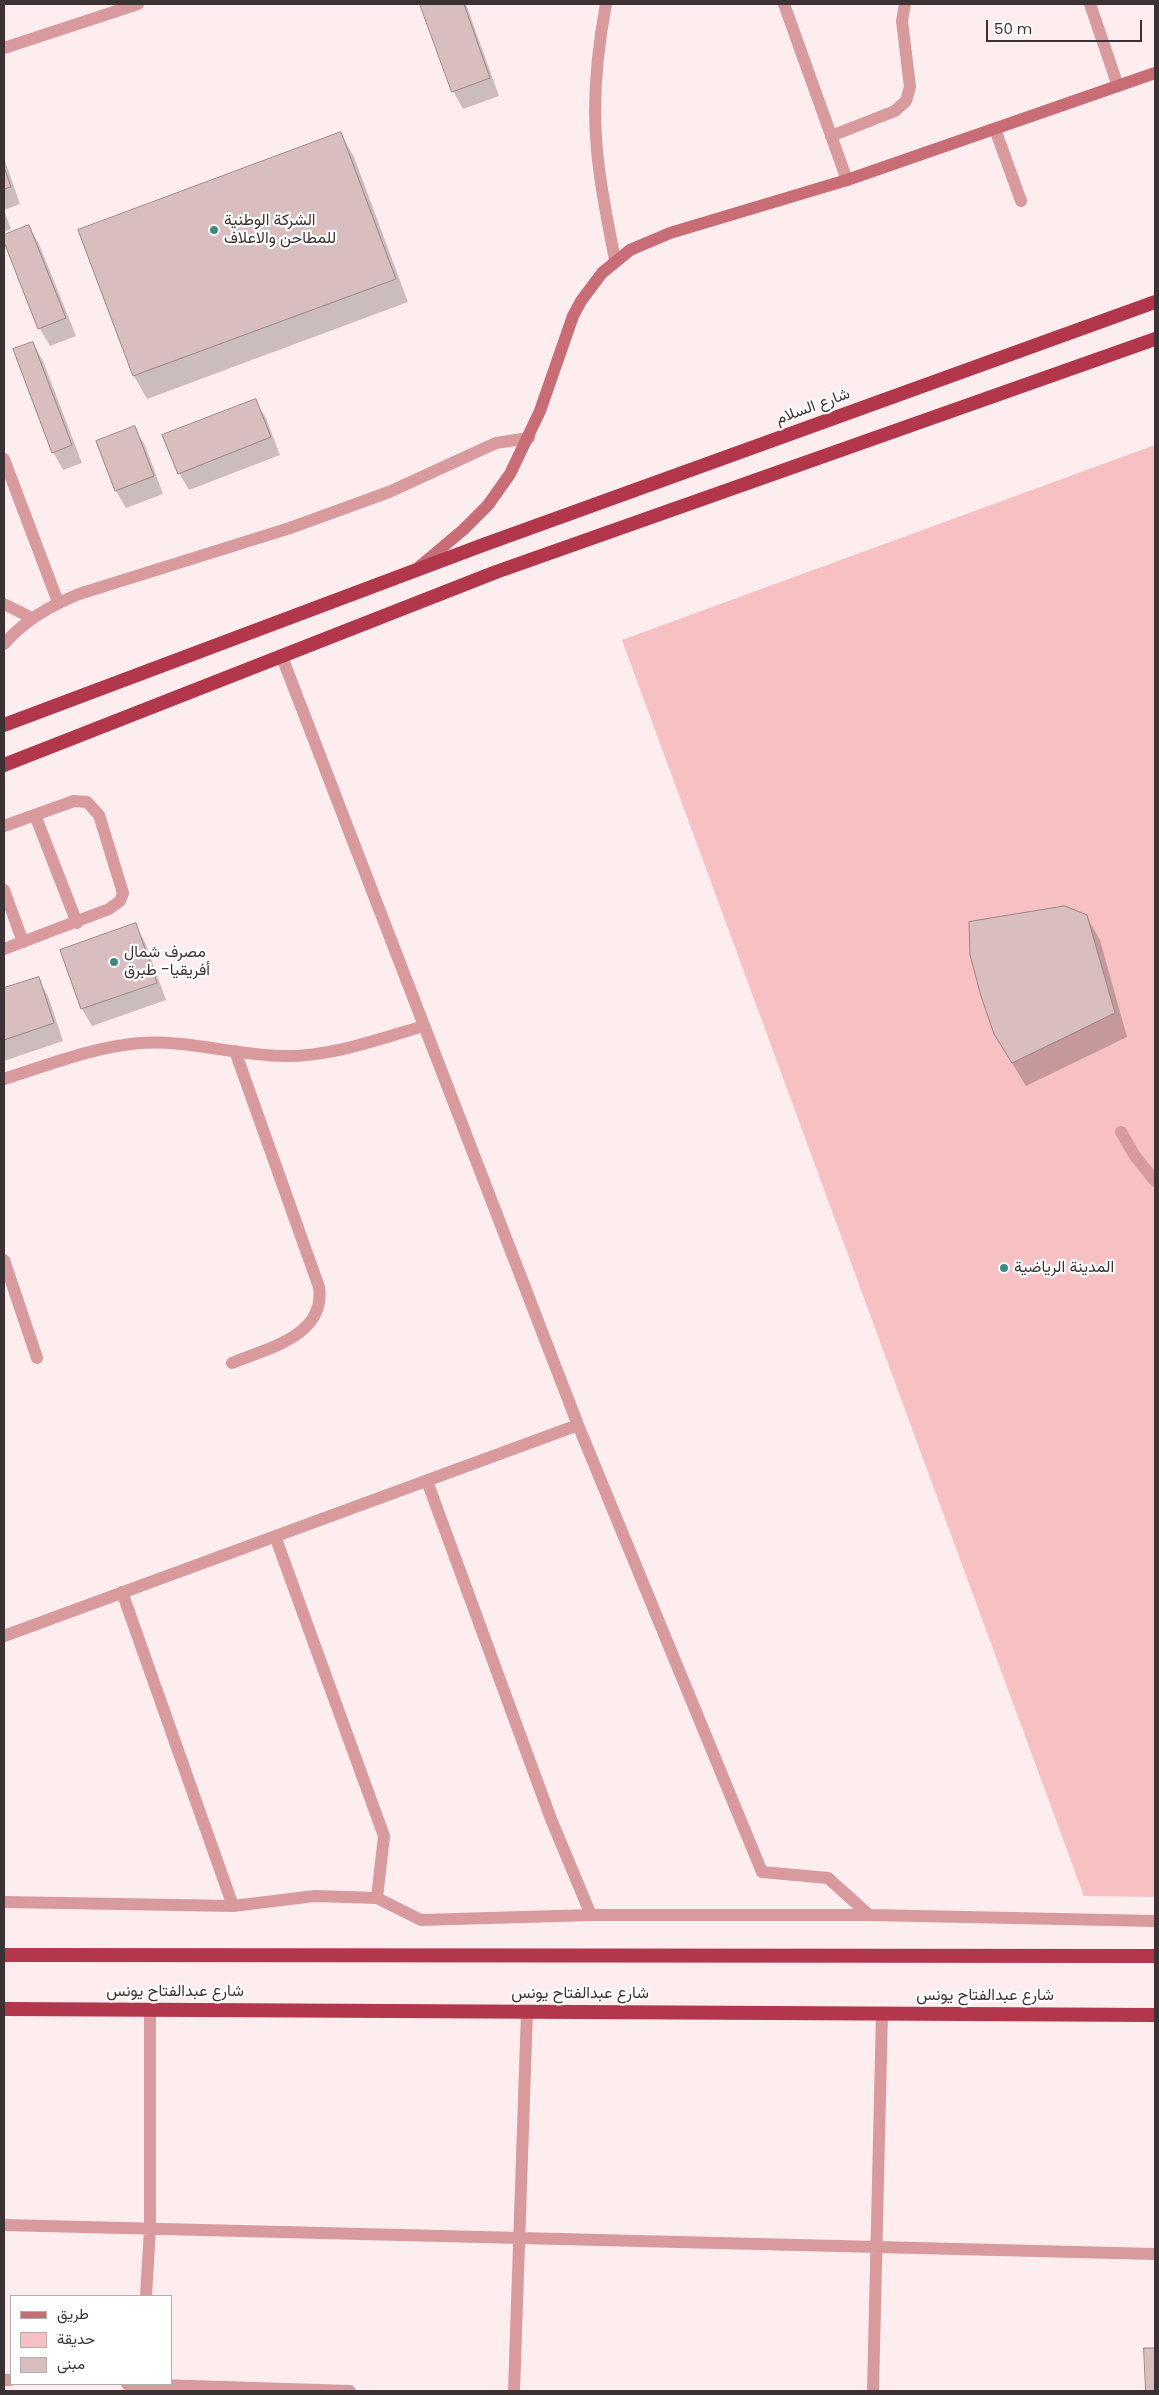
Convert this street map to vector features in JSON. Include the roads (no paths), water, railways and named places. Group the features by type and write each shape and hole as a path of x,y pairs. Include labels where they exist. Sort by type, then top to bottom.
{"highway":[{"name":"شارع السلام","path":"4,725 417,569 1155,302"},
{"path":"4,766 496,572 1155,340"},
{"path":"4,1955 1155,1956"},
{"name":"شارع عبدالفتاح يونس","path":"4,2009 1155,2015"}],"main road":[{"path":"417,569 488,505 510,474 529,438 573,316 590,286 615,260 646,241 670,232 847,180 1155,73"}],"street":[{"path":"4,48 138,4"},
{"path":"606,4 597,58 595,118 600,178 615,260"},
{"path":"784,4 847,180"},
{"path":"831,136 895,111 906,100 910,87 902,21 905,4"},
{"path":"1090,4 1118,86"},
{"path":"995,129 1021,201"},
{"path":"4,644 32,618 58,602 102,586 314,520 389,492 496,442 529,438"},
{"path":"4,459 58,602"},
{"path":"4,604 32,618"},
{"path":"282,657 578,1425 762,1872 828,1878 869,1915"},
{"path":"4,826 80,800 92,805 98,816 123,893 120,901 113,907 77,923 4,950"},
{"path":"35,815 77,923"},
{"path":"4,890 23,942"},
{"path":"4,1079 80,1054 115,1046 166,1043 277,1056 312,1054 339,1050 424,1026"},
{"path":"232,1363 300,1333 317,1314 320,1296 319,1287 235,1051"},
{"path":"1120,1132 1135,1156 1155,1181"},
{"path":"4,1260 37,1358"},
{"path":"4,1636 578,1425"},
{"path":"427,1481 551,1819 591,1916"},
{"path":"275,1536 384,1836 377,1898"},
{"path":"122,1592 233,1906"},
{"path":"4,1902 233,1906 315,1896 377,1898 421,1920 591,1916 869,1915 1155,1921"},
{"path":"146,2295 150,2228 150,2009"},
{"path":"514,2391 527,2011"},
{"path":"873,2391 882,2013"},
{"path":"4,2225 1155,2254"},
{"path":"172,2385 350,2391"}],"place":[{"name":"الشركة الوطنية للمطاحن والاعلاف","path":"214,230"},
{"name":"مصرف شمال أفريقيا- طبرق","path":"114,962"},
{"name":"المدينة الرياضية","path":"1004,1268"}]}
